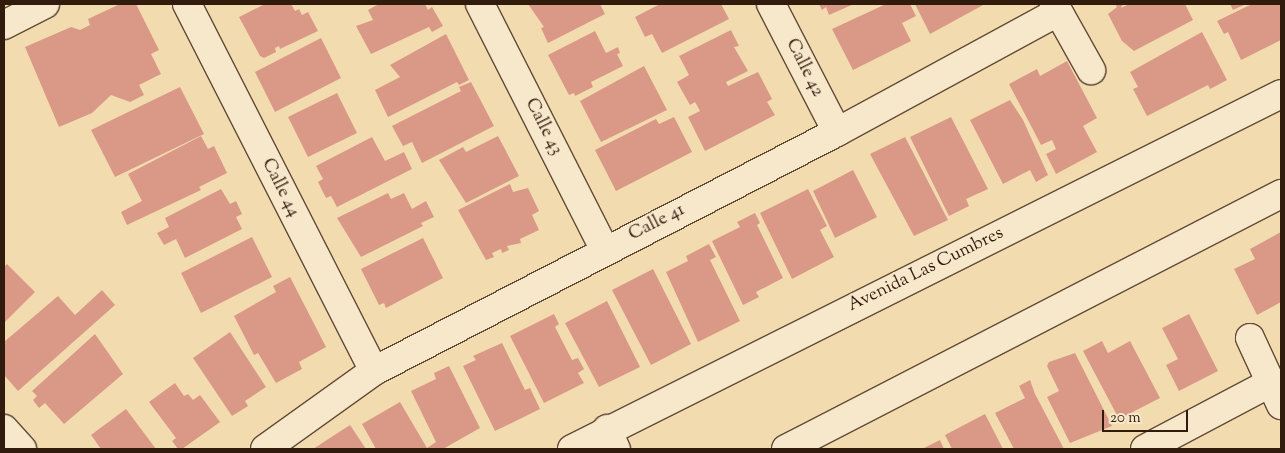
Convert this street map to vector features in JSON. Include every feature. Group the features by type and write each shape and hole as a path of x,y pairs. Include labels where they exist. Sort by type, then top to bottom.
{"street":[{"path":"4,25 45,4"},
{"name":"Calle 44","path":"187,4 374,371"},
{"name":"Calle 43","path":"480,4 605,250"},
{"name":"Calle 42","path":"772,4 837,132"},
{"name":"Calle 41","path":"265,449 374,371 605,250 837,132 1056,8 1091,70"},
{"name":"Avenida Las Cumbres","path":"572,449 612,439 1281,94"},
{"path":"786,449 1281,194"},
{"path":"1144,449 1276,394 1250,338"},
{"path":"4,429 22,449"}],"building":[{"path":"120,4 136,4 159,50 151,54 161,74 139,85 144,95 130,102 111,95 92,113 59,127 25,47 71,27 80,30 90,25 88,19"},
{"path":"265,4 291,4 295,11 299,9 302,15 308,12 318,31 280,49 279,46 275,48 276,52 264,58 260,56 239,17"},
{"path":"379,4 425,4 428,10 432,7 443,26 432,32 429,27 371,54 356,26 373,20 368,10"},
{"path":"528,4 600,4 605,14 548,43 541,28 544,27"},
{"path":"660,4 721,4 729,19 662,53 652,34 645,37 635,17"},
{"path":"819,4 854,4 829,15 826,7 822,10"},
{"path":"886,4 910,4 916,16 902,23 911,41 853,70 832,29"},
{"path":"915,4 985,4 930,34"},
{"path":"1115,4 1123,4 1121,8 1129,4 1185,4 1193,20 1134,51 1122,41 1108,14 1117,7"},
{"path":"1230,4 1246,4 1233,10"},
{"path":"1252,4 1281,4 1281,40 1241,60 1228,32 1224,34 1217,21"},
{"path":"731,30 739,46 734,47 748,71 726,82 728,86 758,72 772,99 767,102 775,115 705,151 688,117 700,111 695,102 690,105 677,82 689,75 679,56"},
{"path":"595,31 606,53 618,47 620,53 617,54 623,66 591,82 593,87 575,96 574,93 569,95 548,55"},
{"path":"1202,32 1227,80 1210,89 1208,85 1147,116 1133,89 1138,87 1130,72"},
{"path":"446,34 469,80 459,85 457,82 388,117 375,90 400,77 390,65"},
{"path":"321,38 341,78 275,112 255,72"},
{"path":"1067,61 1097,118 1083,126 1097,152 1056,174 1046,154 1056,149 1052,140 1041,145 1009,84 1037,69 1040,76"},
{"path":"644,66 667,110 601,142 580,101"},
{"path":"471,82 494,126 422,163 412,142 403,146 392,126 461,91 459,87"},
{"path":"180,87 204,134 115,177 91,130"},
{"path":"337,93 357,133 308,157 288,117"},
{"path":"1010,100 1023,120 1048,175 1036,182 1030,170 1003,184 970,120"},
{"path":"674,117 692,152 616,191 595,150 656,119 659,124"},
{"path":"951,117 988,189 966,199 969,206 949,216 910,137"},
{"path":"201,136 208,149 214,146 227,173 199,187 201,190 127,225 121,212 142,201 128,174"},
{"path":"498,136 519,176 466,203 439,160 463,147 466,152"},
{"path":"372,137 385,161 404,152 412,169 337,207 331,196 326,198 318,182 323,179 316,166"},
{"path":"905,137 948,220 914,236 870,154"},
{"path":"853,170 877,217 835,238 813,191"},
{"path":"510,184 513,192 528,188 539,211 532,215 539,230 520,239 521,243 507,246 509,250 502,253 501,249 492,253 494,257 486,260 458,210"},
{"path":"221,189 230,204 236,201 242,214 236,217 242,229 185,258 176,239 164,245 157,233 169,227 165,218"},
{"path":"808,189 827,226 820,230 834,257 792,279 760,213"},
{"path":"388,193 391,199 404,193 412,209 426,201 434,217 421,223 423,226 361,257 337,218"},
{"path":"755,213 760,223 757,225 783,278 756,292 759,297 743,305 712,241 740,227 737,222"},
{"path":"1281,232 1281,302 1257,315 1234,269 1255,259 1250,249"},
{"path":"252,237 272,277 201,313 181,273"},
{"path":"423,238 443,278 386,308 384,303 379,305 361,269"},
{"path":"709,244 716,257 710,260 740,321 698,342 666,272 688,261 686,256"},
{"path":"7,264 35,292 4,323 4,267"},
{"path":"653,269 691,344 651,365 612,290"},
{"path":"290,277 326,347 299,362 302,369 276,383 258,353 254,355 234,316 276,292 273,286"},
{"path":"102,290 115,305 18,391 4,375 4,342 58,296 75,315"},
{"path":"607,301 640,367 599,387 565,323"},
{"path":"554,314 559,324 555,327 572,360 578,358 584,369 578,373 584,383 544,403 510,336"},
{"path":"1189,314 1218,371 1179,391 1166,365 1178,359 1162,328"},
{"path":"230,332 266,387 245,401 248,406 232,416 193,358"},
{"path":"95,334 123,374 64,424 45,403 39,408 33,400 37,396 32,391"},
{"path":"1102,341 1108,353 1130,341 1160,398 1119,419 1083,351"},
{"path":"502,343 525,390 530,388 540,409 495,431 463,366 476,360 473,356"},
{"path":"1075,353 1112,426 1070,443 1047,397 1059,391 1047,366 1049,362"},
{"path":"449,366 480,428 443,449 376,449 362,424 400,402 427,448 436,442 411,391 436,379 434,373"},
{"path":"1030,380 1035,394 1064,449 1014,449 995,413 1025,398 1019,386"},
{"path":"175,383 184,396 188,394 193,400 200,395 220,422 182,449 178,449 172,441 176,438 149,402"},
{"path":"126,409 156,449 101,449 91,435"},
{"path":"985,414 1003,449 952,449 945,435"},
{"path":"350,425 366,449 313,449"},
{"path":"940,440 944,449 922,449"}]}
